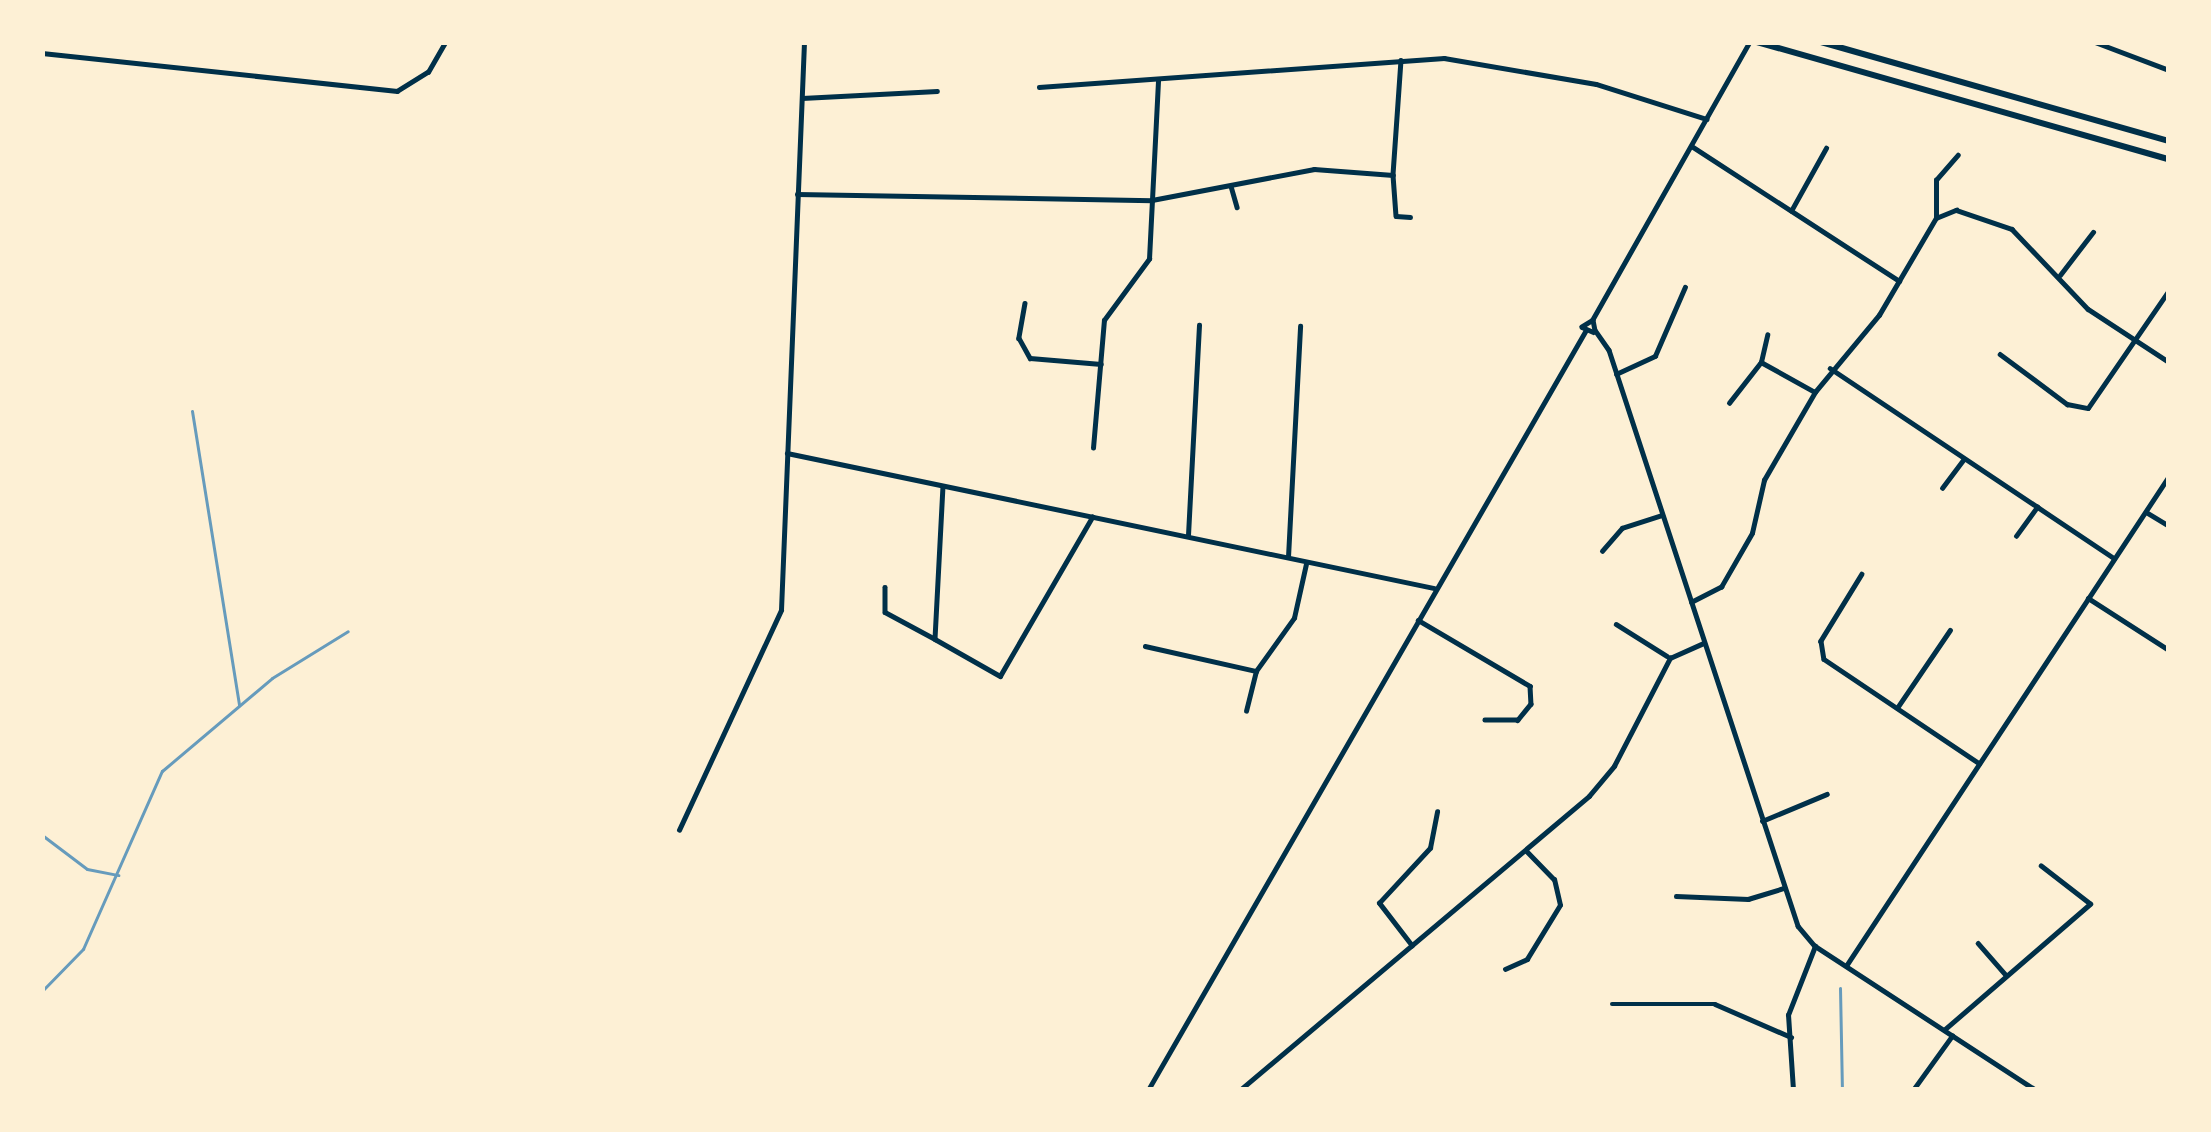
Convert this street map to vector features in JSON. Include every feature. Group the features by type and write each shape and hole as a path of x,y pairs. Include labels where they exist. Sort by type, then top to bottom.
{"main road":[{"path":"1754,42 2169,159"},
{"path":"1821,42 2169,141"}],"street":[{"path":"42,53 397,91 428,72 446,42"},
{"path":"679,830 781,610 804,42"},
{"path":"1754,42 1593,320 1595,330 1616,374 1784,889 1815,946 2036,1090"},
{"path":"2095,42 2169,70"},
{"path":"1039,87 1444,58 1596,84 1707,119"},
{"path":"1401,60 1396,216 1409,217"},
{"path":"1093,448 1107,312 1148,265 1158,81"},
{"path":"802,98 937,92"},
{"path":"1692,146 1899,281"},
{"path":"1791,211 1826,148"},
{"path":"1691,602 1721,587 1756,523 1764,480 1830,368 1899,281 1936,218 1936,180 1958,155"},
{"path":"797,194 1152,200 1314,169 1394,175"},
{"path":"1231,186 1237,207"},
{"path":"1936,218 1956,210 1994,220 2030,241 2088,309 2169,362"},
{"path":"2059,275 2092,232"},
{"path":"1616,374 1655,356 1685,287"},
{"path":"2000,354 2082,410 2169,290"},
{"path":"1025,303 1018,338 1030,358 1101,364"},
{"path":"1586,332 1583,323 1593,320"},
{"path":"1188,537 1198,325"},
{"path":"1288,557 1300,326"},
{"path":"1148,1090 1435,588 1586,332 1595,330"},
{"path":"1729,403 1760,362 1767,335"},
{"path":"1760,362 1815,392"},
{"path":"1830,368 2114,558"},
{"path":"787,453 1435,588"},
{"path":"1942,488 1965,457"},
{"path":"1846,966 2169,476"},
{"path":"935,639 943,486"},
{"path":"2016,536 2038,505"},
{"path":"2146,512 2169,526"},
{"path":"1602,551 1622,529 1662,515"},
{"path":"885,587 885,612 1000,676 1092,517"},
{"path":"1246,711 1256,671 1294,618 1306,561"},
{"path":"1862,574 1820,651 1979,763"},
{"path":"2088,597 2169,650"},
{"path":"1418,620 1530,686 1531,704 1518,720 1485,720"},
{"path":"1616,624 1670,658"},
{"path":"1897,708 1950,630"},
{"path":"1240,1090 1603,782 1670,658 1704,643"},
{"path":"1145,646 1256,671"},
{"path":"1762,821 1827,794"},
{"path":"1413,947 1380,898 1430,848 1437,812"},
{"path":"1505,969 1527,959 1559,905 1554,880 1526,851"},
{"path":"1944,1030 2090,904 2041,866"},
{"path":"1676,896 1748,899 1784,889"},
{"path":"1978,943 2005,974"},
{"path":"1793,1090 1793,992 1815,946"},
{"path":"1612,1004 1715,1004 1791,1036"},
{"path":"1913,1090 1952,1035"},
{"path":"1419,1090 1476,1090"}],"waterway":[{"path":"192,411 239,705"},
{"path":"42,991 83,949 162,771 272,678 348,631"},
{"path":"42,835 87,869 118,875"},
{"path":"1840,988 1842,1090"}]}
